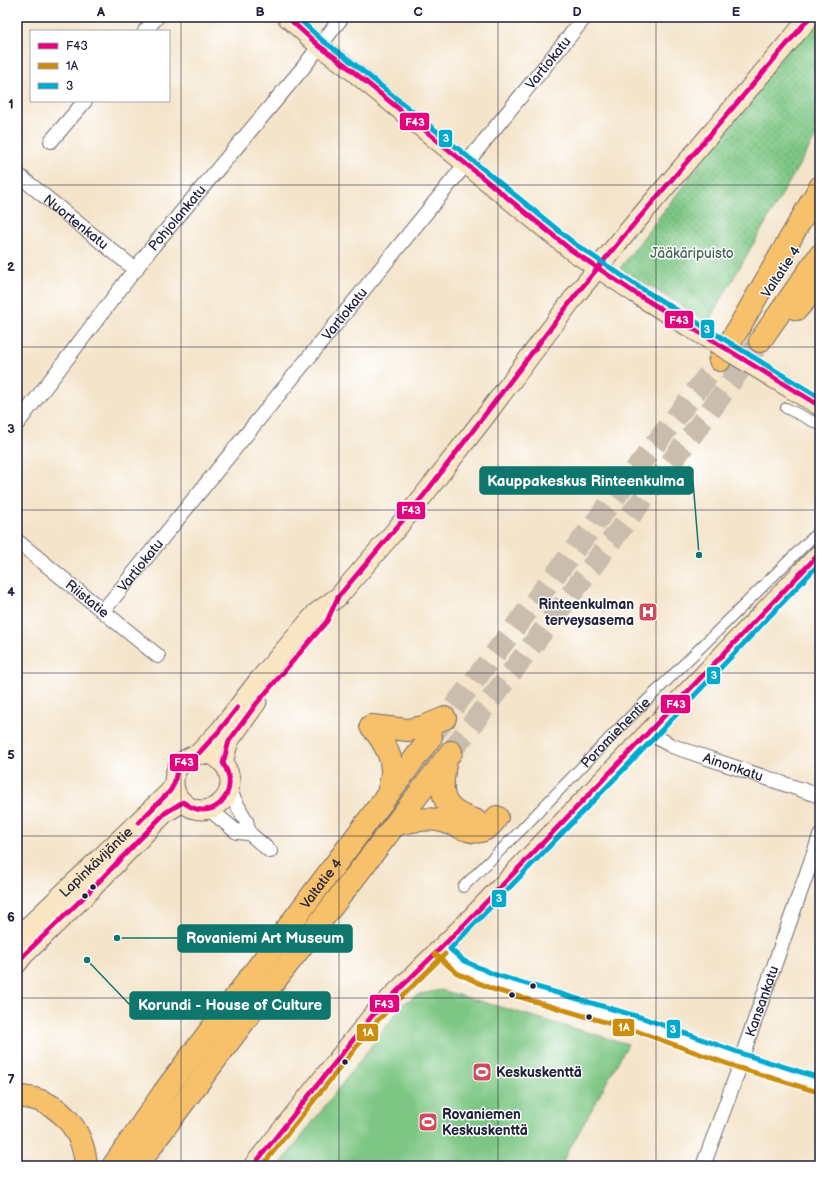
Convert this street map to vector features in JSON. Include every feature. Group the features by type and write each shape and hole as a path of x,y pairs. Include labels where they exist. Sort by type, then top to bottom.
{"highway":[{"path":"720,360 820,187"},
{"name":"Valtatie 4","path":"742,330 820,215"},
{"name":"Valtatie 4","path":"820,255 763,342 820,283"},
{"path":"388,794 392,772 388,756 383,741 371,726 408,730 423,727 445,718"},
{"name":"Valtatie 4","path":"113,1166 164,1092 431,737"},
{"name":"Valtatie 4","path":"138,1166 154,1142 257,1004 448,756 442,781 442,791 449,806 462,816 475,820 492,820 497,817 495,822 488,829 481,832 471,831 436,820 418,820 397,824"},
{"path":"17,1096 35,1100 53,1107 67,1118 77,1132 83,1147 86,1166"}],"main road":[{"path":"287,17 319,46 350,69 571,250 689,327 820,406"},
{"path":"197,755 221,729 258,681 316,613 338,597 424,495 575,296 623,237 810,17"},
{"name":"Poromiehentie","path":"253,1166 372,1016 440,949 649,733 820,553"},
{"path":"223,763 229,741 257,703 327,620 338,597"},
{"path":"197,755 211,756 223,763 229,776 229,790 222,802 209,809 194,809 178,794 175,775 181,764 189,758 197,755"},
{"name":"Lapinkävijäntie","path":"17,937 168,793 178,794 165,813 84,897 24,955 17,964"}],"street":[{"path":"146,30 158,17"},
{"name":"Pohjolankatu","path":"17,424 153,246 302,69 342,17"},
{"name":"Vartiokatu","path":"103,611 585,17"},
{"path":"51,141 84,102"},
{"name":"Nuortenkatu","path":"17,174 136,270"},
{"path":"786,408 820,425"},
{"name":"Poromiehentie","path":"463,886 520,831 626,721 820,530"},
{"name":"Riistatie","path":"17,540 158,656"},
{"name":"Ainonkatu","path":"649,733 672,746 820,796"},
{"path":"229,790 246,821 249,834"},
{"path":"209,809 237,832 249,834 270,851"},
{"name":"Kansankatu","path":"703,1166 820,836"},
{"path":"440,949 460,967 494,982 641,1026 741,1061 820,1085"}],"green space":[{"name":"Jääkäripuisto","path":"813,17 820,17 820,129 708,322 620,268"},
{"name":"Keskuskenttä","path":"441,990 628,1044 560,1166 279,1166 404,1003 420,994"}],"tunnel":[{"path":"451,752 710,411 760,341"},
{"path":"434,733 732,344"}],"transit line":[{"name":"F43","path":"287,17 319,46 344,64 571,250 635,293 820,406"},
{"name":"3","path":"297,17 323,41 348,59 575,244 639,287 820,398"},
{"name":"F43","path":"17,964 24,955 84,897 165,813 183,802 197,809 203,810 215,807 220,803 229,787 228,773 223,763 229,741 257,703 327,621 338,597 424,495 575,296 623,237 810,17"},
{"name":"F43","path":"253,1166 372,1016 465,924 820,553"},
{"name":"3","path":"820,563 654,738 450,949 464,961 496,975 643,1018 743,1054 820,1078"},
{"name":"F43","path":"139,822 170,791 174,784 177,770 181,764 199,753 237,708"},
{"name":"1A","path":"435,954 457,973 492,989 639,1032 739,1068 818,1092"},
{"name":"1A","path":"262,1166 377,1021 445,954"}],"place":[{"name":"Kauppakeskus Rinteenkulma","path":"699,555"},
{"name":"Rinteenkulman terveysasema","path":"648,612"},
{"name":"Rovaniemi Art Museum","path":"117,938"},
{"name":"Korundi - House of Culture","path":"87,960"},
{"name":"Keskuskenttä","path":"482,1072"},
{"name":"Rovaniemen Keskuskenttä","path":"428,1122"}]}
